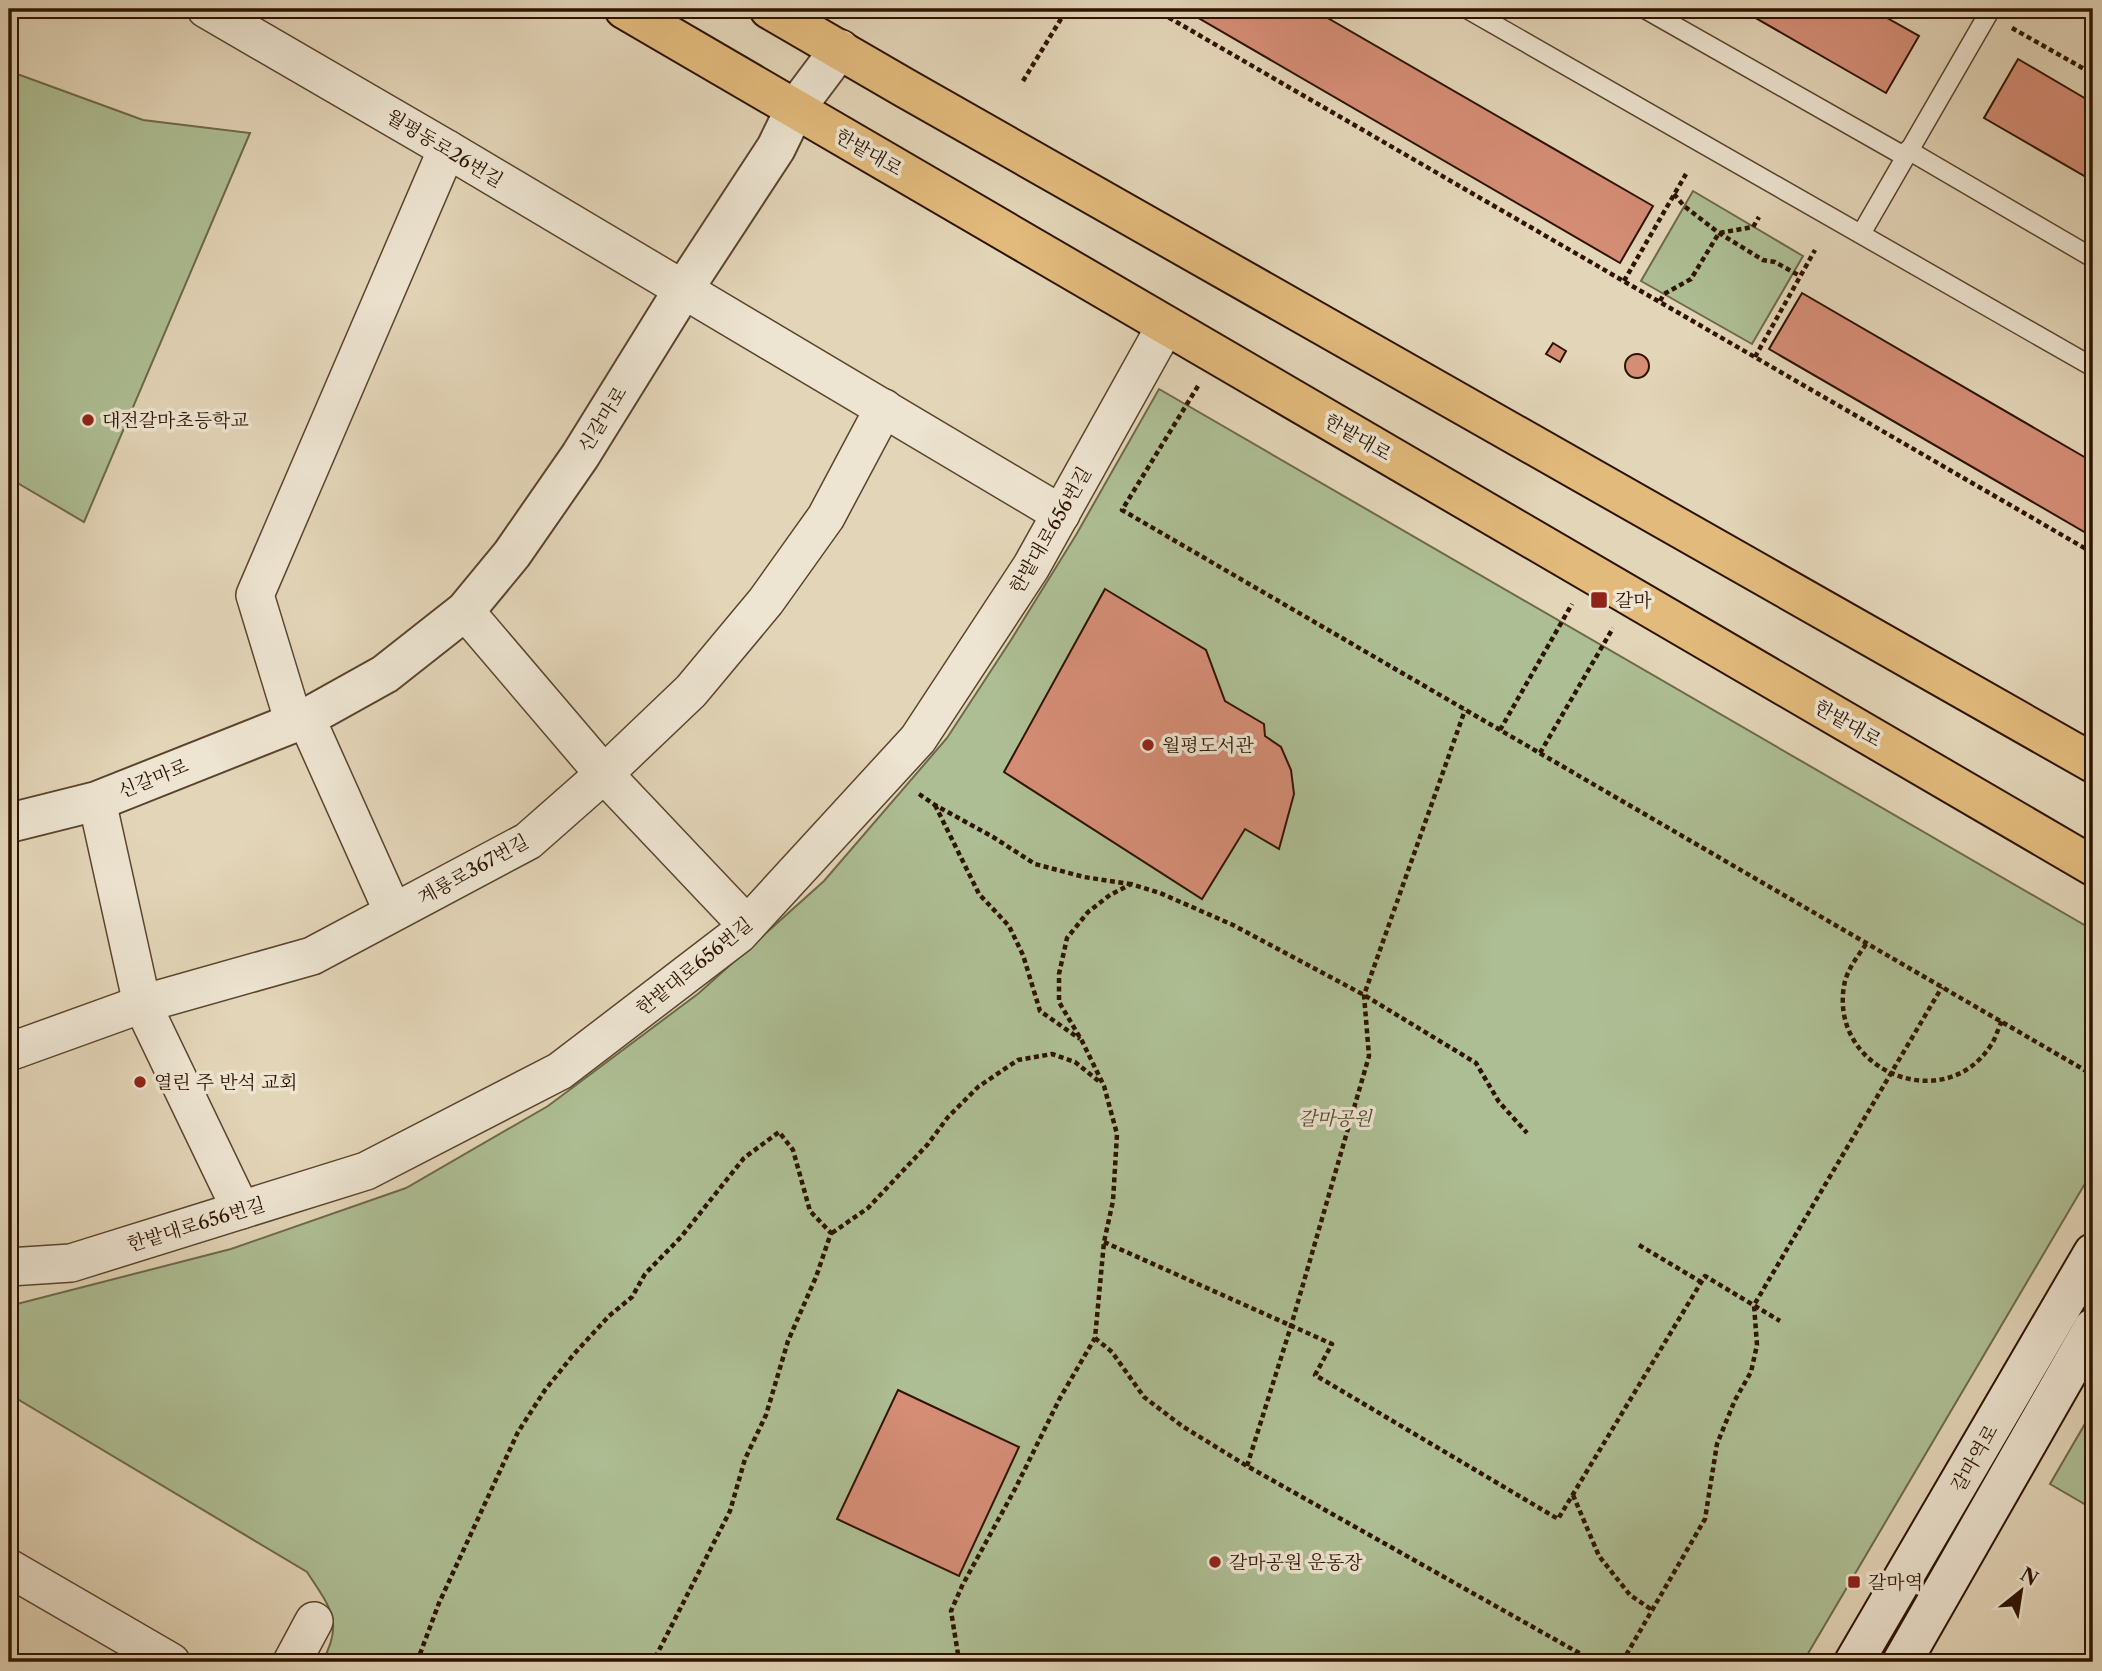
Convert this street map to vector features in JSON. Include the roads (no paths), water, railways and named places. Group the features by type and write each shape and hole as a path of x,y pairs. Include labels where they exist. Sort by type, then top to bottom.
{"main road":[{"name":"한밭대로","path":"624,9 2092,867"},
{"path":"769,9 2093,763"}],"street":[{"name":"월평동로26번길","path":"206,9 447,149 1060,514"},
{"name":"신갈마로","path":"9,823 97,801 300,720 385,674 465,611 512,554 580,456 683,290 776,148 795,109 840,49"},
{"path":"393,912 300,720 255,595 447,149"},
{"name":"한밭대로656번길","path":"9,1267 71,1263 366,1171 560,1071 738,934 918,739 1031,568 1166,325"},
{"name":"계룡로367번길","path":"9,1052 142,1004 312,956 528,841 604,774 691,691 766,601 826,517 884,408"},
{"path":"465,611 604,774 747,925"},
{"path":"97,801 142,1004 241,1210"},
{"name":"갈마역로","path":"1854,1662 2093,1253"},
{"name":"갈마역로","path":"1902,1662 2093,1328"},
{"path":"9,1568 171,1662"},
{"path":"292,1662 314,1620"}],"lane":[{"path":"1467,9 2093,367"},
{"path":"1646,9 2093,258"},
{"path":"1861,233 1992,9"}],"place":[{"name":"대전갈마초등학교","path":"88,420"},
{"name":"갈마","path":"1599,600"},
{"name":"월평도서관","path":"1148,745"},
{"name":"열린 주 반석 교회","path":"140,1082"},
{"name":"갈마공원 운동장","path":"1215,1562"},
{"name":"갈마역","path":"1854,1582"}],"park label":[{"name":"갈마공원","path":"1335,1118"}]}
